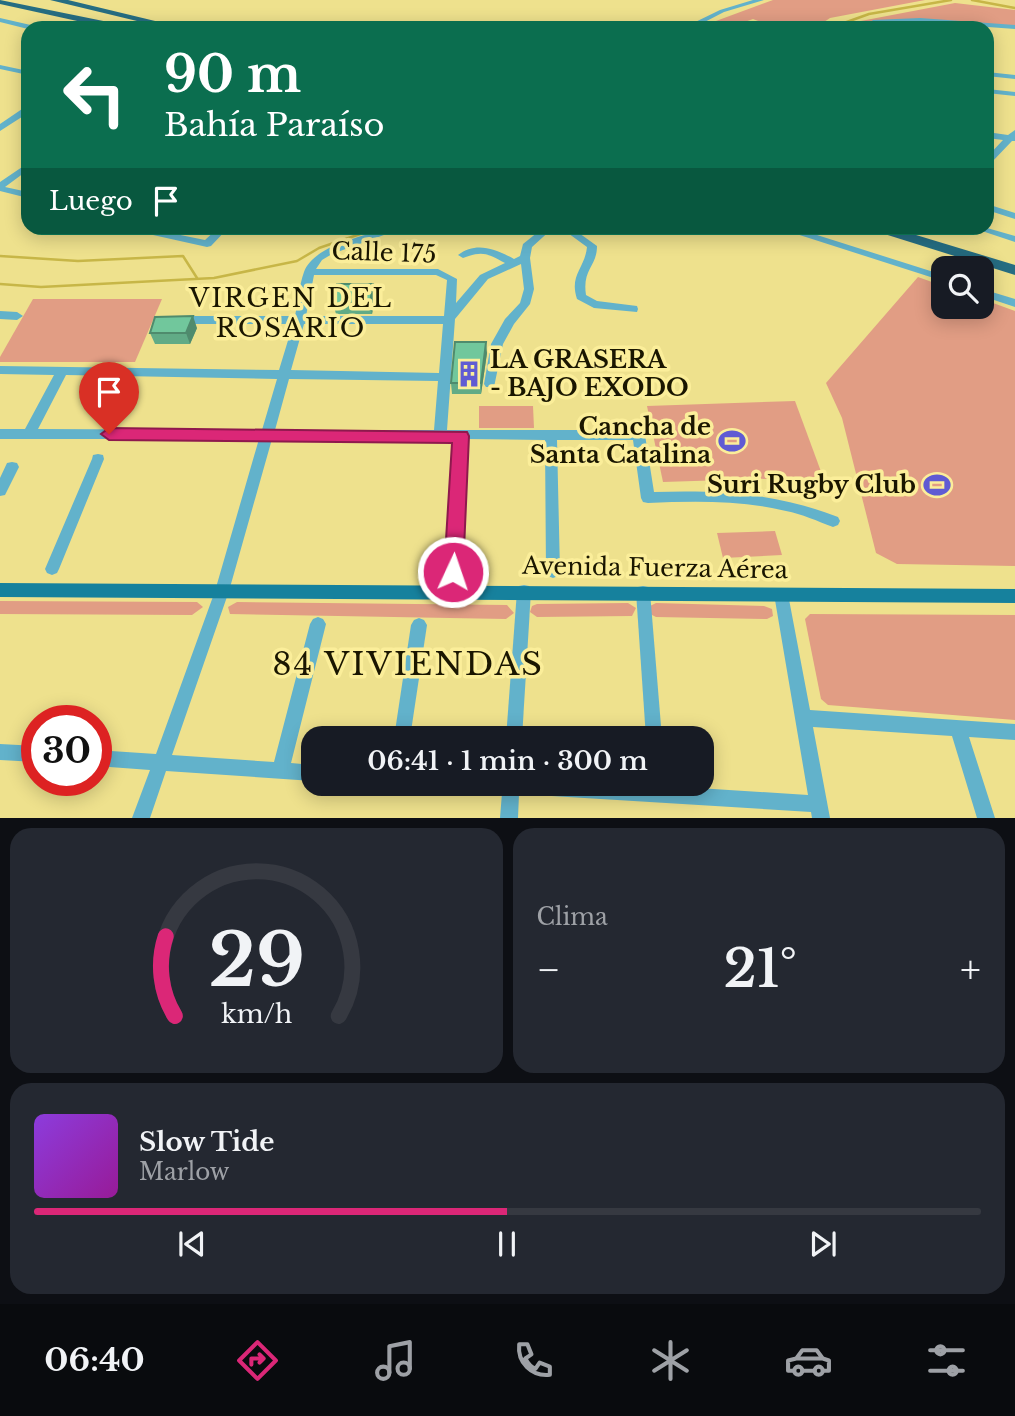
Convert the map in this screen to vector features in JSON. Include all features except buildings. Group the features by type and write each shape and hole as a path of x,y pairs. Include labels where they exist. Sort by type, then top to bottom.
{"highway":[{"path":"55,0 146,21"},
{"path":"0,1 91,21"},
{"path":"0,7 61,21"},
{"path":"902,235 1015,270"},
{"path":"936,235 1015,260"}],"main road":[{"name":"Avenida Fuerza Aérea","path":"0,590 1015,596"}],"street":[{"path":"701,21 722,11 761,0"},
{"path":"0,20 21,25"},
{"path":"994,27 1015,27"},
{"path":"1003,76 1015,64"},
{"path":"0,67 21,72"},
{"path":"0,78 13,70"},
{"path":"994,75 1015,77"},
{"path":"994,92 1015,94"},
{"path":"0,128 21,114"},
{"path":"994,136 1013,137"},
{"path":"994,155 1013,137"},
{"path":"0,187 21,171"},
{"path":"0,187 21,193"},
{"path":"994,209 1015,216"},
{"path":"994,233 1015,239"},
{"path":"166,235 207,244 216,235"},
{"path":"141,817 222,591 299,319 309,272 318,258 328,252 378,235"},
{"path":"161,321 450,318 484,277 520,261 527,246 540,235"},
{"path":"576,235 592,246 593,253 579,273 581,297 594,304 633,309"},
{"path":"809,235 931,274"},
{"path":"463,256 477,248 520,261"},
{"path":"490,384 497,344 509,322 525,304 529,289 520,261"},
{"name":"Calle 175","path":"309,272 438,272 454,283"},
{"path":"440,436 454,283"},
{"path":"994,296 1015,303"},
{"path":"0,315 17,316"},
{"path":"0,370 445,377"},
{"path":"29,434 62,370"},
{"path":"0,434 639,435 648,498 700,496 789,503 833,521"},
{"path":"551,435 553,572"},
{"path":"453,572 461,436"},
{"path":"52,569 98,459"},
{"path":"0,491 12,467"},
{"path":"515,726 524,591"},
{"path":"643,593 653,726"},
{"path":"714,796 820,811 781,594"},
{"path":"280,771 318,624"},
{"path":"404,726 419,625"},
{"path":"804,718 1015,732"},
{"path":"958,728 986,817"},
{"path":"0,752 21,753"},
{"path":"112,759 301,772"},
{"path":"507,796 509,817"}],"shaded area":[{"path":"773,0 925,0 826,21 716,21"},
{"path":"955,3 1015,10 1015,28 994,26 994,21 861,21"},
{"name":"Suri Rugby Club","path":"918,277 931,282 931,319 994,319 994,303 1015,311 1015,566 897,564 876,553 842,418 826,383"},
{"path":"33,299 162,299 135,362 0,362 0,357"},
{"name":"Cancha de Santa Catalina","path":"795,401 823,477 663,482 647,406"},
{"path":"479,406 533,406 534,428 479,428"},
{"path":"775,531 782,555 723,558 717,533"},
{"path":"0,601 197,602 203,607 192,615 0,614"},
{"path":"237,602 507,605 514,613 506,619 230,614 228,607"},
{"path":"628,603 636,608 632,616 537,617 530,612 532,606 537,604"},
{"path":"656,603 764,606 772,609 773,616 767,619 656,617 650,614 650,606"},
{"path":"810,614 1015,615 1015,720 828,705 821,699 805,619"}],"waterway":[{"path":"850,21 869,14 951,0"},
{"path":"972,0 1015,8"},
{"path":"0,284 41,287 214,278 297,261 319,248 357,235"},
{"path":"0,256 78,261 183,256 197,278"}],"place":[{"name":"LA GRASERA - BAJO EXODO","path":"469,374"},
{"name":"Cancha de Santa Catalina","path":"732,441"},
{"name":"Suri Rugby Club","path":"937,485"}],"district":[{"name":"VIRGEN DEL ROSARIO","path":"291,313"},
{"name":"84 VIVIENDAS","path":"408,664"}],"route":[{"path":"109,434 461,436 453,572"}]}
